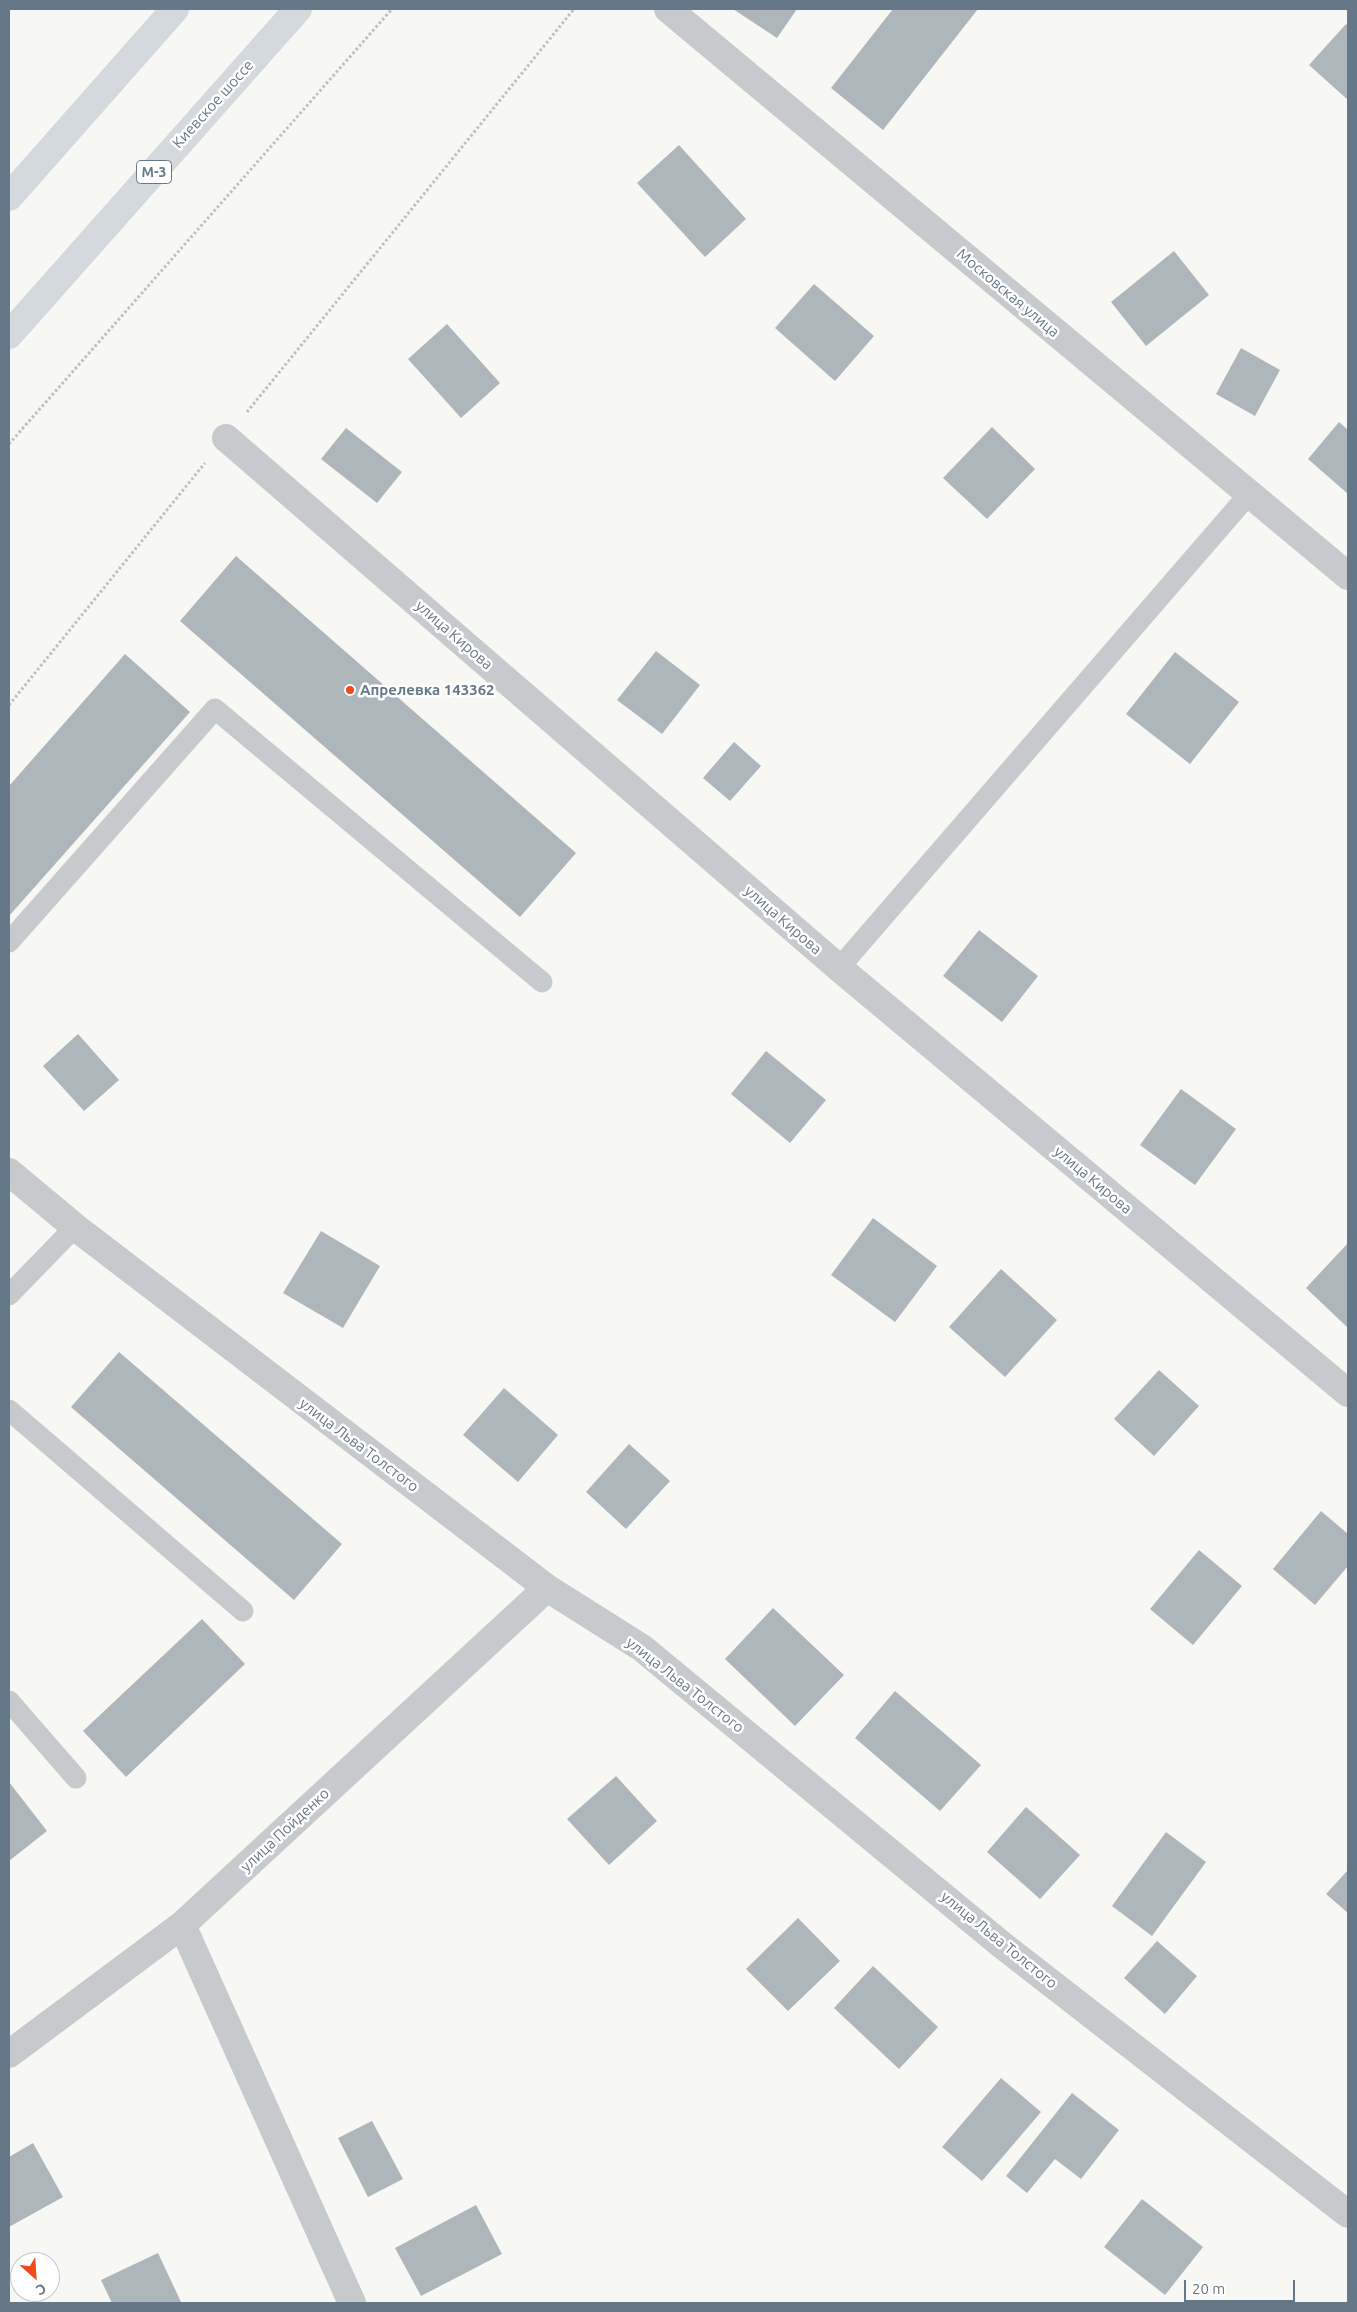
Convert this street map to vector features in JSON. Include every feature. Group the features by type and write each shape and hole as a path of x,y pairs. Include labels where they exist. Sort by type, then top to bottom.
{"highway":[{"path":"9,197 175,9"},
{"name":"Киевское шоссе","path":"9,334 298,9"}],"street":[{"name":"Московская улица","path":"668,9 1348,576"},
{"name":"улица Кирова","path":"226,438 839,968 1348,1393"},
{"name":"улица Льва Толстого","path":"9,1172 75,1227 547,1588 642,1648 1002,1945 1348,2214"},
{"name":"улица Пойденко","path":"9,2054 182,1925 547,1588"},
{"path":"182,1925 352,2303"}],"lane":[{"path":"839,968 1249,494"},
{"path":"9,942 215,709 542,982"},
{"path":"9,1295 75,1227"},
{"path":"9,1410 244,1610"},
{"path":"9,1702 76,1778"}],"path":[{"path":"9,444 392,9"},
{"path":"9,705 574,9"}],"building":[{"path":"733,9 797,9 777,38"},
{"path":"893,9 978,9 883,130 831,88"},
{"path":"1346,24 1348,26 1348,100 1309,65"},
{"path":"679,145 746,219 705,257 637,183"},
{"path":"1174,251 1209,295 1146,346 1111,302"},
{"path":"814,284 874,336 835,381 775,328"},
{"path":"447,324 500,383 461,418 408,359"},
{"path":"1241,348 1280,370 1255,416 1216,394"},
{"path":"1339,422 1348,430 1348,494 1308,459"},
{"path":"992,427 1035,469 987,519 943,478"},
{"path":"346,428 402,472 377,503 321,459"},
{"path":"236,556 576,853 520,917 180,621"},
{"path":"656,651 700,685 662,734 617,700"},
{"path":"1175,652 1239,702 1190,764 1126,714"},
{"path":"125,654 190,712 9,916 9,786"},
{"path":"734,742 761,766 730,801 703,778"},
{"path":"979,930 1038,976 1002,1022 943,976"},
{"path":"78,1034 119,1080 84,1111 43,1066"},
{"path":"766,1051 826,1100 790,1143 731,1094"},
{"path":"1181,1089 1236,1129 1195,1185 1140,1145"},
{"path":"873,1218 937,1266 895,1322 831,1275"},
{"path":"321,1231 380,1266 343,1328 283,1293"},
{"path":"1348,1243 1348,1328 1306,1288"},
{"path":"1001,1269 1057,1320 1005,1377 949,1327"},
{"path":"119,1352 342,1544 294,1600 71,1407"},
{"path":"1159,1370 1199,1406 1154,1456 1114,1419"},
{"path":"504,1388 558,1435 518,1482 463,1435"},
{"path":"629,1444 670,1481 626,1529 586,1492"},
{"path":"1321,1511 1348,1534 1348,1566 1315,1605 1273,1569"},
{"path":"1199,1550 1242,1586 1193,1645 1150,1609"},
{"path":"773,1608 844,1675 795,1726 725,1659"},
{"path":"202,1619 245,1664 126,1777 83,1731"},
{"path":"895,1691 981,1765 940,1811 855,1738"},
{"path":"616,1776 657,1821 609,1865 567,1819"},
{"path":"9,1782 47,1831 9,1861"},
{"path":"1026,1807 1080,1855 1040,1899 987,1852"},
{"path":"1166,1832 1206,1862 1152,1936 1112,1906"},
{"path":"1348,1870 1348,1913 1326,1894"},
{"path":"798,1918 840,1961 788,2011 746,1969"},
{"path":"1157,1941 1197,1976 1165,2014 1124,1978"},
{"path":"873,1966 938,2027 899,2069 834,2008"},
{"path":"1001,2078 1041,2112 982,2181 942,2147"},
{"path":"1072,2093 1119,2130 1081,2179 1055,2159 1027,2193 1006,2176"},
{"path":"372,2121 403,2179 368,2197 338,2138"},
{"path":"33,2143 63,2197 9,2227 9,2157"},
{"path":"1142,2199 1203,2247 1165,2295 1104,2247"},
{"path":"476,2205 502,2254 421,2296 395,2248"},
{"path":"158,2253 181,2302 112,2303 101,2280"}],"place":[{"name":"Апрелевка 143362","path":"350,690"}]}
